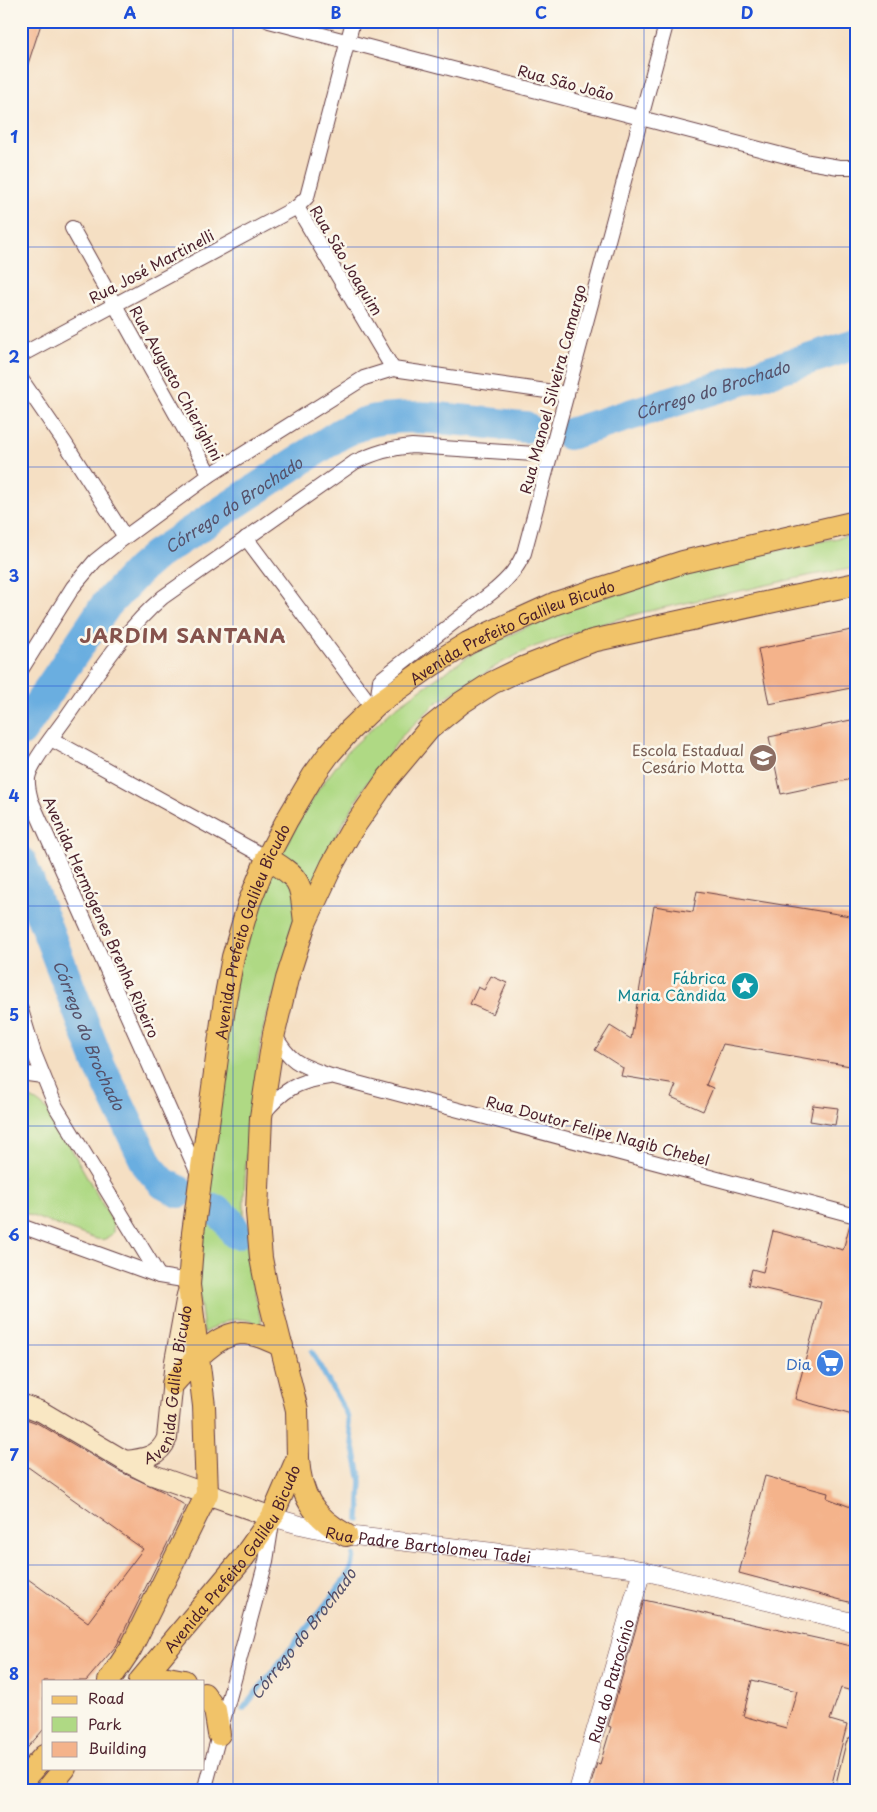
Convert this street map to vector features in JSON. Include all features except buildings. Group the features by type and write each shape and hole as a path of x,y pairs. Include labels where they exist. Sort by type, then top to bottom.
{"main road":[{"name":"Avenida Prefeito Galileu Bicudo","path":"110,1680 131,1648 207,1494 204,1406 189,1283 193,1233 224,1000 233,957 249,903 267,858 313,776 345,736 375,706 432,665 468,643 556,603 683,562 856,522"},
{"name":"Avenida Prefeito Galileu Bicudo","path":"141,1680 243,1558 272,1517 298,1457 297,1410 267,1289 260,1249 257,1212 261,1117 274,1033 287,979 305,923 351,831 388,778 429,729 461,703 492,683 523,668 592,641 856,584"},
{"path":"267,858 285,869 298,882 302,891 305,923"},
{"name":"Avenida Galileu Bicudo","path":"125,1461 151,1457 165,1444 175,1361 189,1283"},
{"path":"173,1384 198,1356 218,1342 240,1333 254,1335 282,1346"},
{"name":"Rua Padre Bartolomeu Tadei","path":"21,1404 42,1412 125,1461 153,1475 272,1517"},
{"path":"298,1457 298,1474 310,1504 320,1517 346,1535"},
{"path":"153,1680 168,1678 179,1680"},
{"path":"205,1696 214,1710 219,1734"},
{"path":"845,1791 856,1746"},
{"path":"21,1782 42,1758"},
{"path":"46,1791 63,1770"}],"street":[{"name":"Rua São João","path":"269,21 809,162 839,167 856,167"},
{"name":"Rua São Joaquim","path":"353,21 307,197 297,207 394,369"},
{"name":"Rua Manoel Silveira Camargo","path":"375,706 380,680 495,590 510,577 519,565 529,536 667,21"},
{"name":"Rua José Martinelli","path":"21,355 297,207"},
{"name":"Rua Augusto Chierighini","path":"72,228 210,476"},
{"path":"21,670 73,587 95,561 210,476 364,378 394,369 567,394"},
{"path":"21,379 65,443 125,537"},
{"name":"Avenida Hermógenes Brenha Ribeiro","path":"200,1177 31,800 28,785 29,772 50,739 129,631 146,611 163,597 355,462 392,448 412,446 550,455"},
{"path":"246,538 375,706"},
{"path":"50,739 267,858"},
{"path":"21,1010 42,1076 56,1107 159,1276"},
{"name":"Rua Doutor Felipe Nagib Chebel","path":"274,1033 292,1059 299,1064 331,1076 856,1216"},
{"path":"21,1073 42,1076"},
{"name":"Rua Doutor Felipe Nagib Chebel","path":"261,1117 278,1097 297,1084 310,1079 331,1076"},
{"path":"21,1226 159,1276 189,1283"},
{"path":"204,1791 266,1562 272,1517"},
{"name":"Rua Padre Bartolomeu Tadei","path":"272,1517 346,1535 642,1570 856,1623"},
{"name":"Rua do Patrocínio","path":"578,1791 642,1570"}],"green space":[{"path":"856,534 856,568 812,575 640,613 584,629 531,648 503,662 436,703 401,737 366,784 338,832 271,1002 263,1030 252,1127 246,1157 244,1197 244,1221 252,1279 262,1326 239,1319 226,1322 204,1333 198,1284 232,989 265,886 318,790 348,751 393,709 476,651 567,608 723,562"},
{"path":"21,1095 32,1098 41,1104 55,1120 113,1223 113,1233 106,1238 102,1240 93,1238 21,1212"}],"waterway":[{"name":"Córrego do Brochado","path":"569,434 856,344"},
{"name":"Córrego do Brochado","path":"21,731 106,605 139,570 156,555 340,434 364,423 382,419 422,417 525,427"},
{"name":"Córrego do Brochado","path":"21,862 99,1064 148,1166 163,1183 180,1192"},
{"name":"Córrego do Brochado","path":"216,1210 228,1220 236,1233"},
{"name":"Córrego do Brochado","path":"312,1352 347,1415 361,1481 359,1520"},
{"name":"Córrego do Brochado","path":"243,1709 347,1577 352,1567 354,1555"}],"place":[{"name":"Escola Estadual Cesário Motta","path":"763,758"},
{"name":"Fábrica Maria Cândida","path":"745,986"},
{"name":"Dia","path":"830,1363"}],"district":[{"name":"JARDIM SANTANA","path":"183,635"}]}
